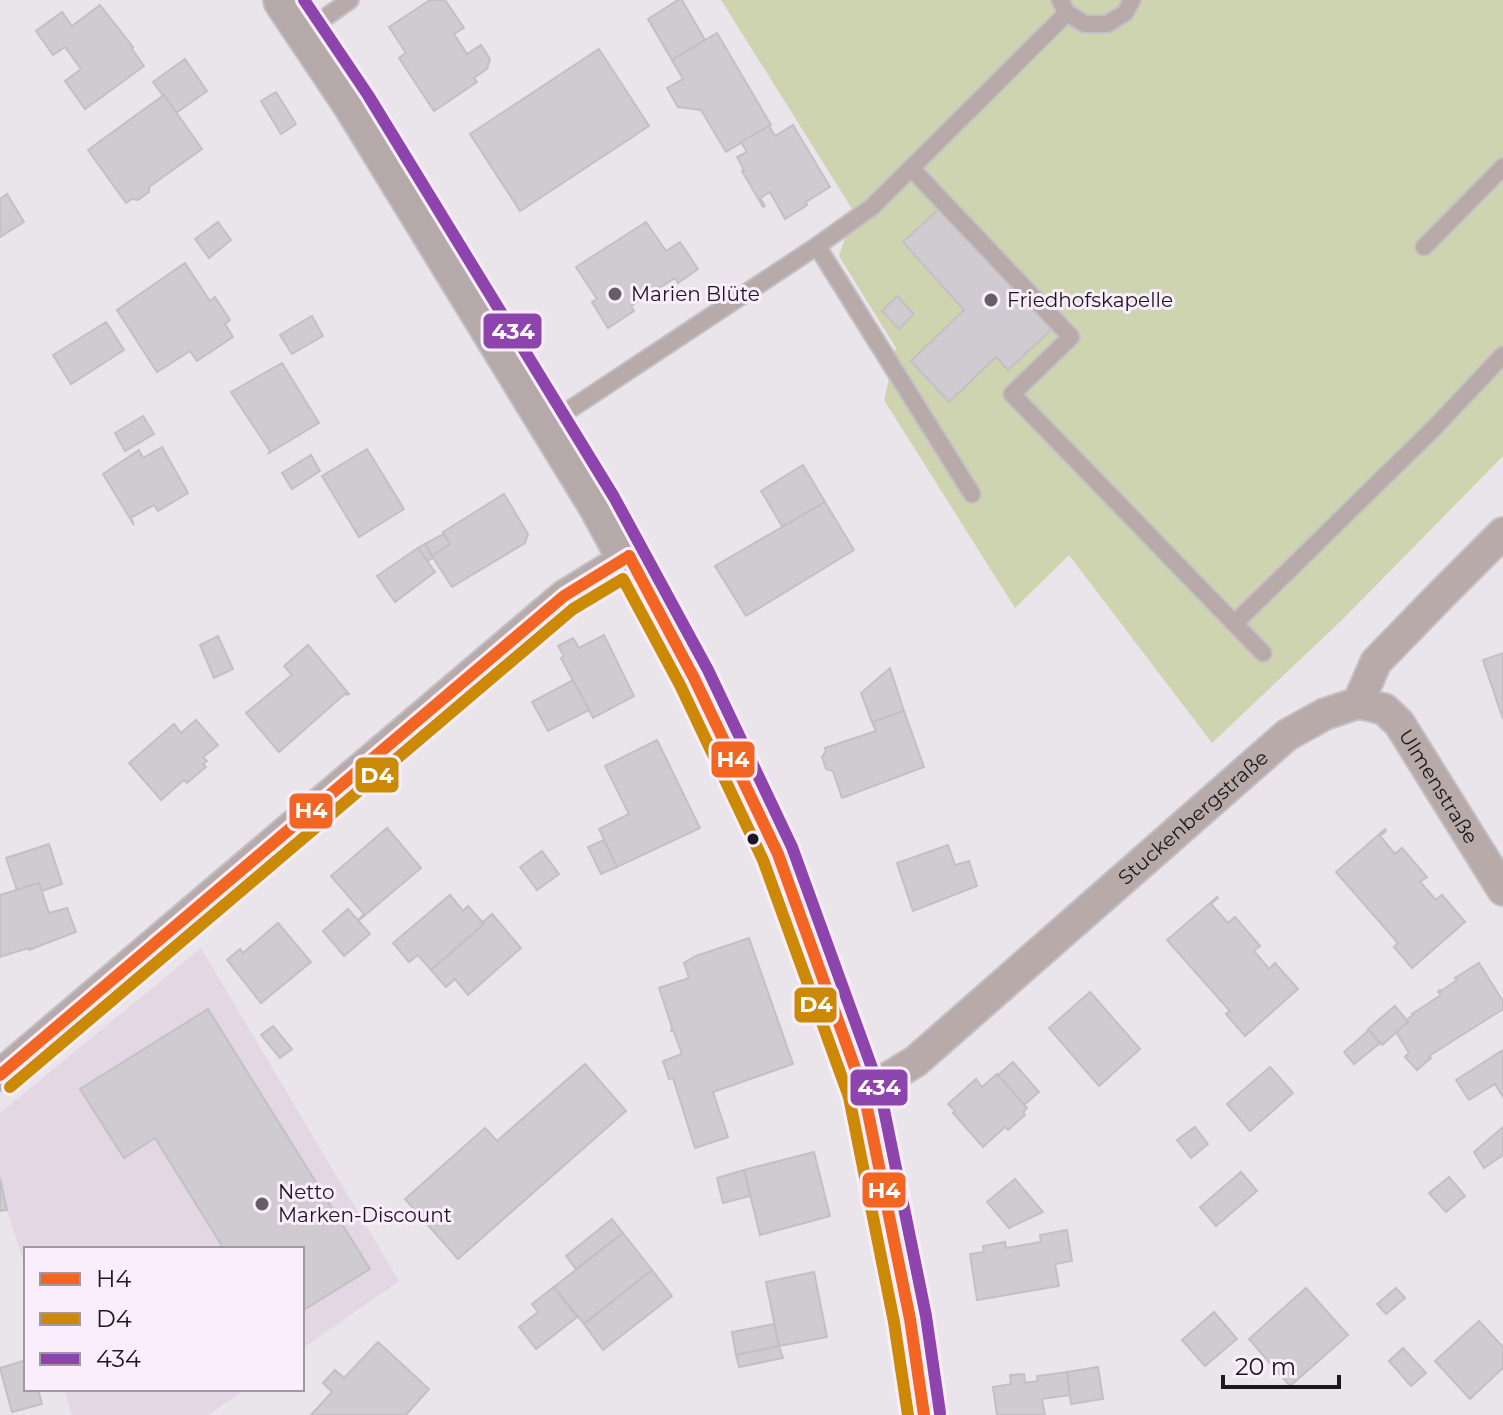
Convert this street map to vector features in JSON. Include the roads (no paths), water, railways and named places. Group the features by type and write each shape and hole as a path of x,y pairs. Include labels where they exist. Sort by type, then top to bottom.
{"street":[{"path":"296,16 354,103 551,422 629,556 694,678 778,854 864,1093 907,1304 924,1415"},
{"path":"1358,703 1376,662 1503,533"},
{"path":"0,1075 564,596 629,556"},
{"name":"Ulmenstraße","path":"1358,703 1384,709 1399,723 1503,890"},
{"name":"Stuckenbergstraße","path":"864,1093 916,1061 1287,735 1325,714 1358,703"}],"lane":[{"path":"296,16 350,0"},
{"path":"551,422 872,207 1064,6 1085,24 1107,24 1125,13 1132,0"},
{"path":"1424,247 1503,167"},
{"path":"911,168 1071,337 1012,394 1263,653"},
{"path":"817,246 972,494"},
{"path":"1235,623 1435,427 1503,355"}],"place":[{"name":"Marien Blüte","path":"615,294"},
{"name":"Friedhofskapelle","path":"991,300"},
{"name":"Netto Marken-Discount","path":"262,1204"}]}
